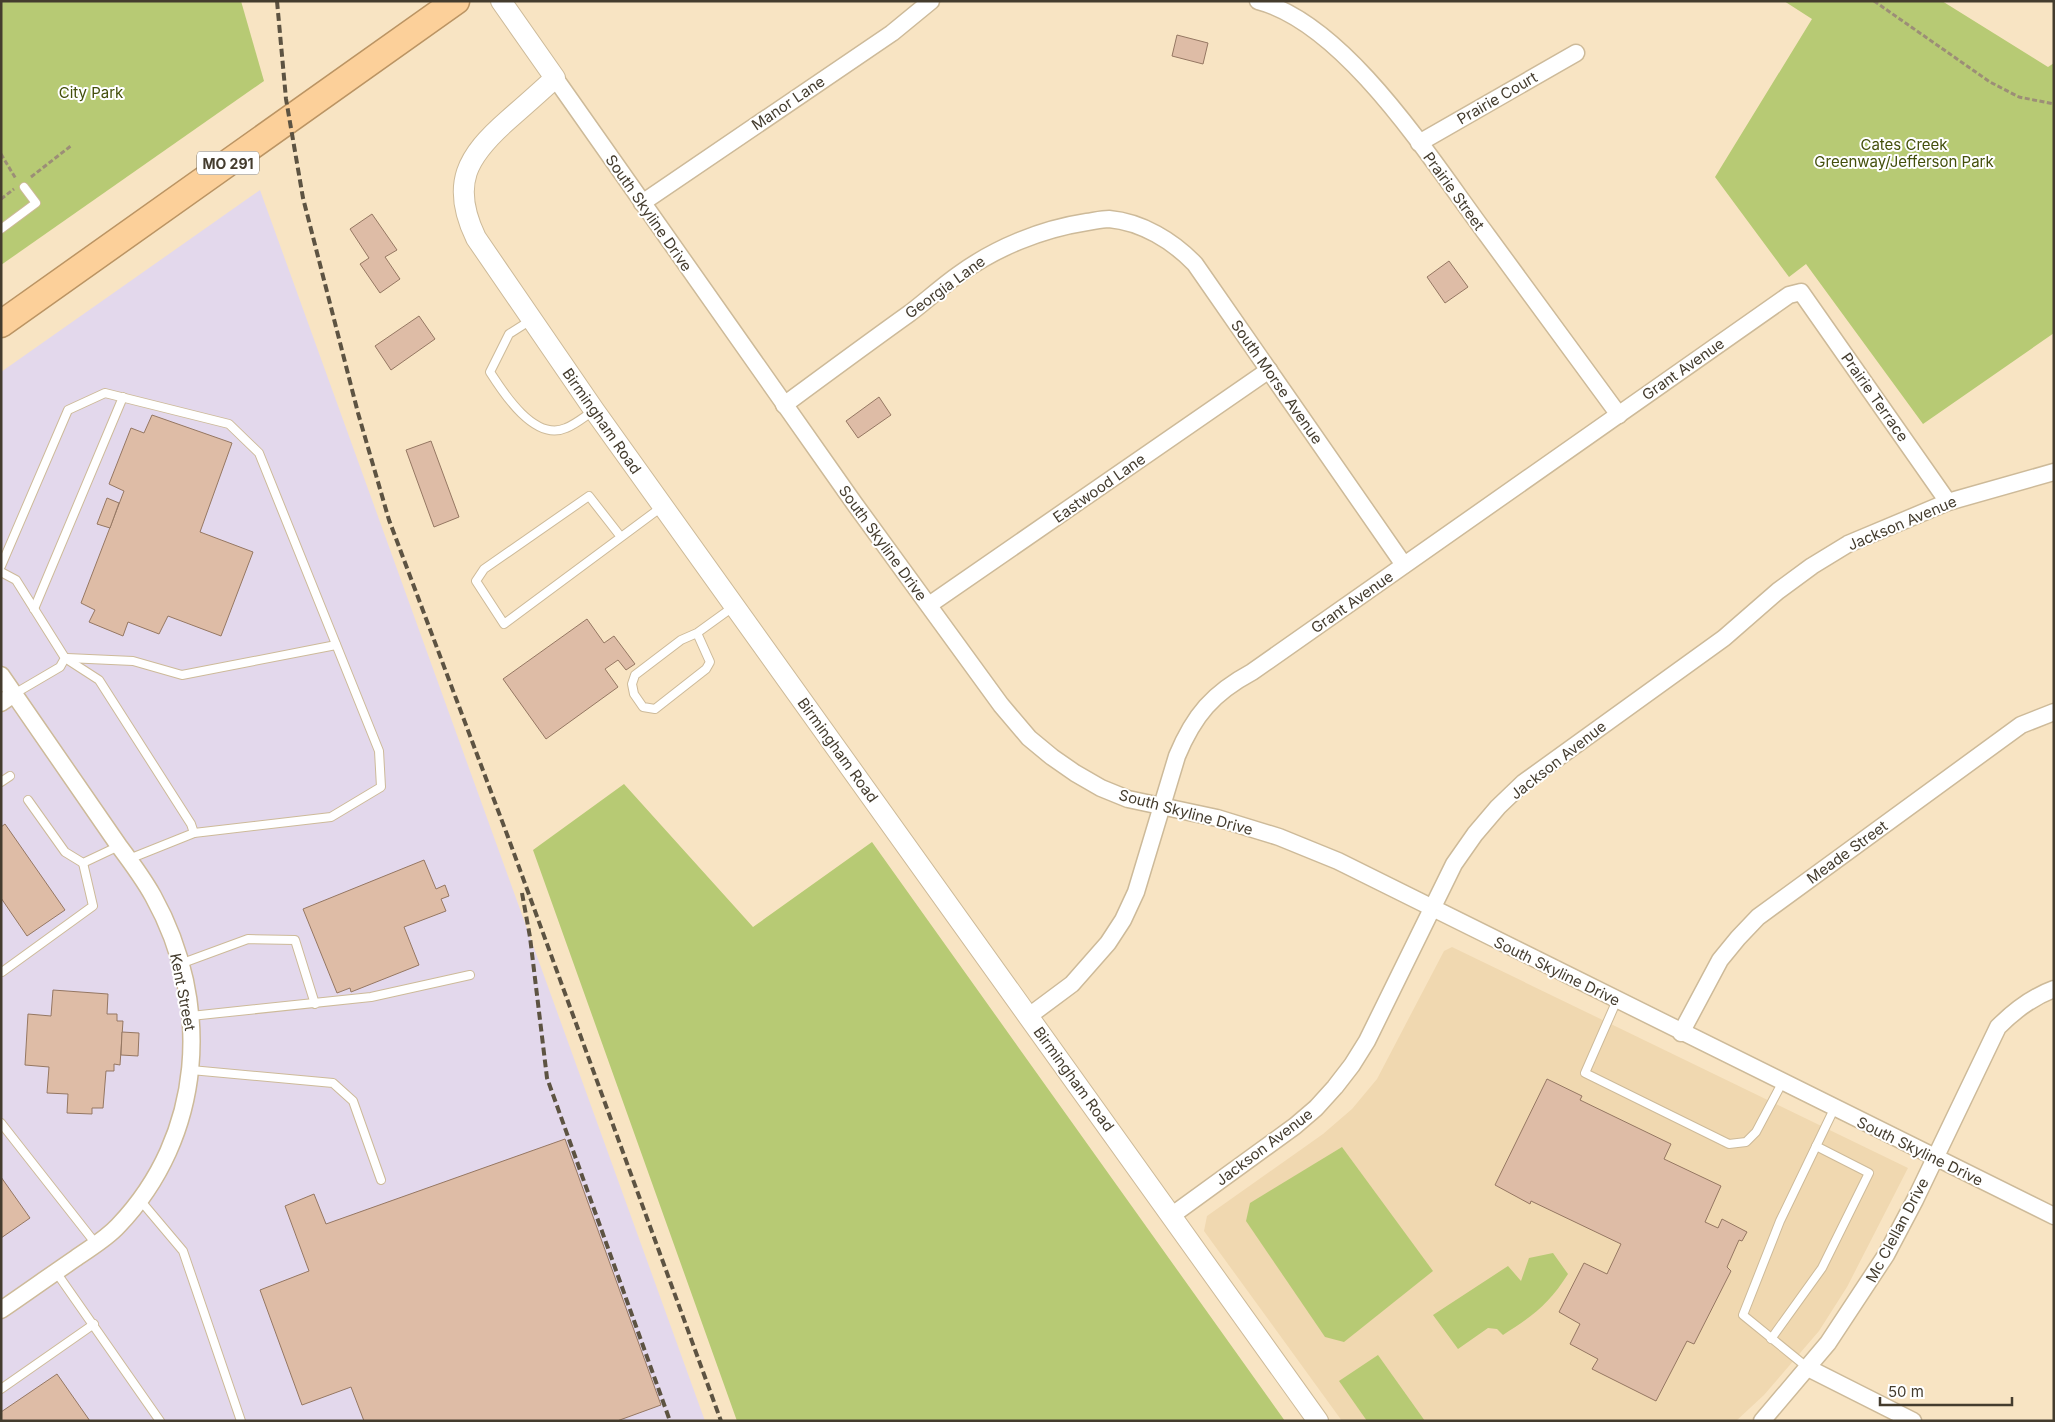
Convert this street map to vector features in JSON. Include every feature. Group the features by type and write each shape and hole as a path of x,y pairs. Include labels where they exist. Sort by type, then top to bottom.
{"highway":[{"name":"MO 291","path":"1,324 456,1"}],"street":[{"path":"501,1 555,78"},
{"name":"Manor Lane","path":"642,203 892,33 931,1"},
{"name":"Prairie Street","path":"1258,1 1275,6 1304,23 1339,50 1397,113 1619,415"},
{"name":"Prairie Court","path":"1419,143 1576,54"},
{"name":"South Skyline Drive","path":"555,78 784,405 1000,705 1030,738 1052,757 1075,774 1101,788 1128,799 1217,818 1279,837 1338,861 1934,1159 2054,1216"},
{"name":"Birmingham Road","path":"555,78 481,145 469,164 465,179 464,201 467,219 476,238 594,410 1318,1421"},
{"name":"Georgia Lane","path":"784,405 924,302 958,274 986,257 1022,240 1076,224 1108,219 1127,223"},
{"name":"South Morse Avenue","path":"1127,223 1144,228 1166,240 1195,264 1404,566"},
{"name":"Grant Avenue","path":"1029,1016 1072,984 1091,964 1113,935 1136,892 1177,756 1186,734 1198,715 1213,698 1789,295 1801,292"},
{"name":"Prairie Terrace","path":"1801,292 1948,502"},
{"name":"Eastwood Lane","path":"929,606 1269,370"},
{"name":"Jackson Avenue","path":"1172,1216 1295,1126 1335,1087 1367,1041 1454,864 1475,834 1498,807 1523,783 1724,638 1778,591 1812,566 1848,544 1948,502 2054,472"},
{"name":"Kent Street","path":"1,675 8,698 124,853 153,897 168,928 180,964 191,1016 191,1070 183,1114 160,1171 140,1200 115,1230 1,1310"},
{"name":"Meade Street","path":"1681,1032 1716,966 1738,938 1758,917 2021,725 2054,712"},
{"name":"Mc Clellan Drive","path":"1762,1421 1808,1368 1855,1304 1886,1255 1998,1027 2014,1011 2033,998 2054,989"},
{"path":"1808,1368 1913,1421"}],"lane":[{"path":"1,229 36,203 25,183"},
{"path":"531,320 509,334 490,372 502,391 528,420 547,430 565,429 594,410"},
{"path":"1,566 68,410 106,393 229,424 259,453 379,752 381,787 331,817 194,833 83,863 65,852 28,800"},
{"path":"34,609 122,397"},
{"path":"621,537 589,496 484,569 476,581 504,624 663,506"},
{"path":"1,572 16,580 65,658 99,680 191,824 194,833"},
{"path":"698,633 710,662 706,669 655,708 643,707 634,694 632,684 635,675 681,640 698,633 734,606"},
{"path":"65,658 133,661 182,675 336,645"},
{"path":"8,698 60,667 65,658"},
{"path":"1,782 10,776"},
{"path":"2,972 93,906 83,863"},
{"path":"180,964 248,939 295,940 315,1004"},
{"path":"191,1016 371,997 470,975"},
{"path":"1616,1000 1585,1073 1729,1144 1746,1142 1756,1132 1782,1083"},
{"path":"191,1070 333,1083 353,1101 381,1180"},
{"path":"1808,1368 1743,1315 1780,1221 1834,1109"},
{"path":"1,1123 96,1244"},
{"path":"1771,1339 1822,1268 1869,1173 1816,1146"},
{"path":"140,1200 183,1251 241,1421"},
{"path":"56,1272 160,1421"},
{"path":"1,1388 94,1324"}],"path":[{"path":"1874,1 1990,82 2019,97 2054,104"},
{"path":"25,183 72,145"},
{"path":"1,154 19,185 1,199"}],"shaded area":[{"path":"260,190 705,1421 1,1421 1,372"},
{"path":"1452,947 1908,1168 1847,1287 1819,1331 1764,1395 1736,1421 1342,1421 1204,1231 1207,1216 1323,1134 1352,1109 1377,1079 1444,951"}],"green space":[{"name":"City Park","path":"1,1 241,1 264,81 1,265"},
{"name":"Cates Creek Greenway/Jefferson Park","path":"1784,1 1942,1 2048,67 2054,63 2054,333 1923,424 1806,264 1789,277 1715,177 1812,19"},
{"path":"624,784 753,927 872,842 1285,1421 737,1421 533,850"},
{"path":"1342,1147 1433,1271 1344,1342 1325,1337 1246,1221 1250,1203"},
{"path":"1553,1253 1568,1274 1554,1294 1540,1309 1503,1335 1497,1329 1488,1328 1458,1349 1433,1315 1508,1266 1521,1281 1529,1258"},
{"path":"1378,1355 1425,1421 1367,1421 1339,1381"}],"building":[{"path":"1177,35 1208,43 1203,64 1172,56"},
{"path":"372,214 397,250 385,257 400,279 380,293 360,264 369,258 350,229"},
{"path":"1449,261 1468,287 1445,303 1427,277"},
{"path":"419,316 435,339 391,370 375,346"},
{"path":"879,397 891,415 858,438 846,421"},
{"path":"152,415 232,443 200,532 253,552 221,636 168,616 159,634 128,622 123,636 89,622 95,610 81,603 124,491 109,484 131,428 144,433"},
{"path":"431,441 459,517 434,527 406,450"},
{"path":"107,498 119,503 110,528 97,524"},
{"path":"587,619 604,643 614,636 635,664 626,670 618,660 605,669 618,687 546,739 503,679"},
{"path":"5,824 65,910 27,936 1,898 1,827"},
{"path":"424,860 436,889 445,885 449,896 441,899 446,911 404,927 419,965 351,992 350,988 337,993 303,909"},
{"path":"53,990 108,994 107,1014 117,1014 117,1021 123,1021 120,1065 114,1064 114,1071 106,1071 103,1108 92,1108 92,1114 67,1113 68,1094 47,1093 49,1067 25,1065 28,1014 51,1016"},
{"path":"122,1032 139,1033 138,1056 121,1055"},
{"path":"1547,1079 1582,1096 1580,1100 1671,1144 1664,1159 1721,1186 1705,1222 1718,1228 1722,1219 1747,1232 1742,1241 1739,1240 1727,1267 1731,1271 1694,1344 1687,1341 1656,1401 1592,1369 1598,1359 1570,1344 1580,1324 1559,1312 1584,1263 1607,1274 1621,1244 1531,1201 1530,1204 1495,1185"},
{"path":"565,1139 661,1405 617,1421 364,1421 351,1387 302,1405 260,1290 309,1271 285,1206 314,1194 326,1224"},
{"path":"1,1177 30,1218 1,1238"},
{"path":"57,1374 90,1421 1,1421 1,1412"}],"railway":[{"path":"277,1 286,99 303,198 358,413 389,520 508,837 721,1421"},
{"path":"522,893 530,937 547,1078 670,1421"}]}
